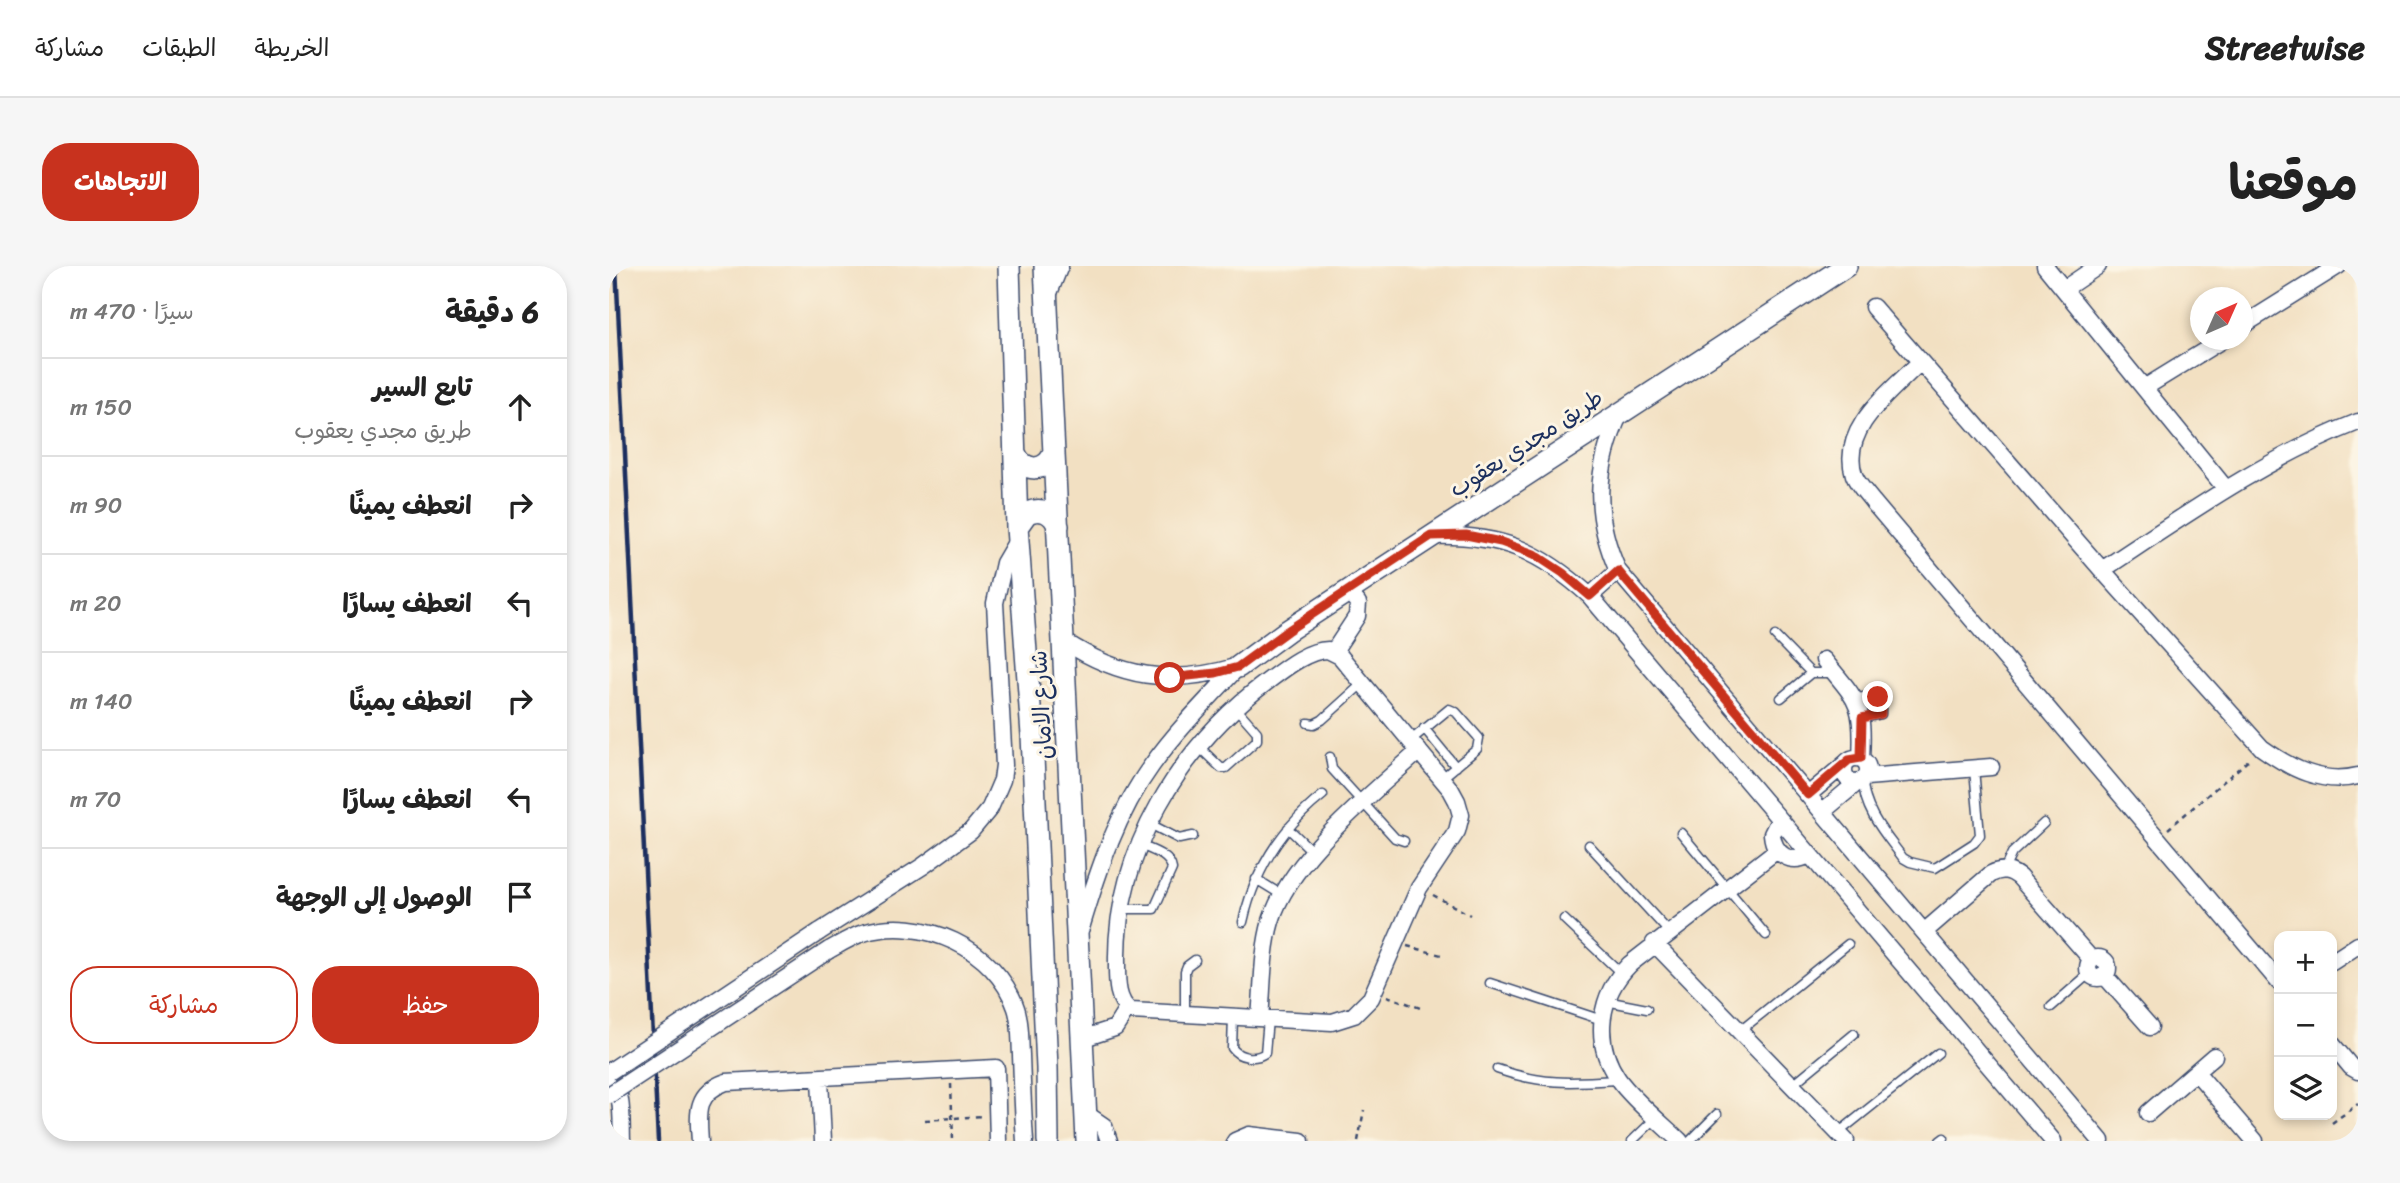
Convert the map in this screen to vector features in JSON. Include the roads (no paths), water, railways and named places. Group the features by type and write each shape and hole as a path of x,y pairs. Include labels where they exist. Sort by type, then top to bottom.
{"street":[{"name":"شارع الامان","path":"1009,266 1017,533 1032,735 1048,1141"},
{"name":"شارع الامان","path":"1045,266 1087,1141"},
{"path":"1046,301 1060,266"},
{"name":"طريق مجدي يعقوب","path":"1076,944 1095,882 1130,801 1152,764 1238,667 1431,536 1846,266"},
{"path":"2045,266 2226,489"},
{"path":"2064,289 2098,266"},
{"path":"2253,319 2339,266"},
{"path":"1874,307 2102,570 2262,748 2288,766 2318,777 2358,776"},
{"path":"2144,388 2206,350"},
{"path":"1920,362 1869,414 1863,424 1852,443 1854,475 1873,502 2274,976"},
{"path":"1620,413 1609,439 1599,494 1601,521 1618,571 2101,1141"},
{"path":"2102,570 2226,489 2331,432 2358,422"},
{"path":"1015,453 1024,466 1035,469 1045,466 1054,452"},
{"path":"622,1141 619,1093 609,1073 947,849 971,831 991,808 1002,780 1004,765 995,603 1004,563 1027,513 1038,510 1053,516 1058,526"},
{"path":"1431,536 1466,535 1534,554 1563,573 1590,596 2053,1141"},
{"path":"1590,596 1618,571"},
{"path":"1334,651 1357,616 1358,603 1348,591"},
{"name":"طريق مجدي يعقوب","path":"1064,640 1103,663 1148,676 1193,677 1238,667"},
{"path":"1334,651 1441,779 1457,801 1461,815 1460,824 1419,888 1373,990 1361,1010 1340,1021 1127,1009 1121,1002 1117,975 1120,909 1140,845 1175,778 1198,746 1235,708 1280,673 1314,652 1334,651"},
{"path":"1808,795 1853,761 1862,718 1855,698 1824,660"},
{"path":"1264,1018 1266,949 1271,921 1282,895 1301,865 1363,803 1414,746"},
{"path":"1822,812 1863,779 1868,768 1853,761"},
{"path":"1863,779 1982,768"},
{"path":"1779,820 1772,834 1777,850 1785,857 1795,860 1809,855"},
{"path":"1679,1141 1618,1080 1607,1060 1602,1039 1605,1001 1621,973 1654,943 1777,850"},
{"path":"1924,932 1991,874 2004,870 2012,872 2095,969 2150,1027"},
{"path":"609,1095 829,950 863,933 900,928 937,935 964,945 988,962 1005,981 1017,1010 1025,1141"},
{"path":"1654,943 1842,1137"},
{"path":"2337,959 2358,945"},
{"path":"1081,1039 1115,1028 1127,1009"},
{"path":"2337,1050 2351,1067 2358,1070"},
{"path":"2148,1114 2214,1056"},
{"path":"699,1141 698,1111 701,1101 716,1086 726,1082 996,1068 998,1141"},
{"path":"2196,1072 2255,1141"},
{"path":"820,1079 823,1141"},
{"path":"1085,1113 1099,1120 1109,1141"},
{"path":"1235,1141 1249,1135 1301,1141"}],"lane":[{"path":"1775,636 1811,673"},
{"path":"1781,698 1811,673 1823,671 1835,674"},
{"path":"1308,723 1314,724 1322,720 1363,683"},
{"path":"1855,698 1874,696 1881,700 1881,714 1862,718"},
{"path":"1198,746 1221,768 1226,768 1257,740 1257,732 1235,708"},
{"path":"1414,746 1424,728 1445,711 1453,709 1479,738 1478,749 1441,779"},
{"path":"1424,728 1456,767"},
{"path":"1331,757 1332,769 1395,838 1404,841"},
{"path":"1863,779 1864,797 1869,810 1903,858 1935,867 1974,843 1980,835 1982,768"},
{"path":"1243,922 1256,879 1270,852 1288,828 1323,795"},
{"path":"2004,870 2012,853 2044,823"},
{"path":"1150,824 1179,839 1193,836"},
{"path":"1288,828 1313,852"},
{"path":"1681,833 1766,935"},
{"path":"1120,909 1154,909 1172,869 1167,859 1140,845"},
{"path":"1589,845 1669,932"},
{"path":"1256,879 1282,895"},
{"path":"1564,919 1621,973"},
{"path":"1740,1031 1848,944"},
{"path":"1185,1014 1185,971 1195,960"},
{"path":"2051,1007 2095,969"},
{"path":"1490,983 1602,1020"},
{"path":"1605,1001 1647,1009"},
{"path":"1233,1017 1232,1048 1242,1056 1259,1057 1265,1053 1264,1018"},
{"path":"1792,1085 1854,1034"},
{"path":"1842,1137 1938,1053"},
{"path":"1497,1069 1561,1084 1618,1080"},
{"path":"1690,1141 1717,1114"},
{"path":"1632,1141 1656,1118"}],"railway":[{"path":"616,266 658,1141"}]}
